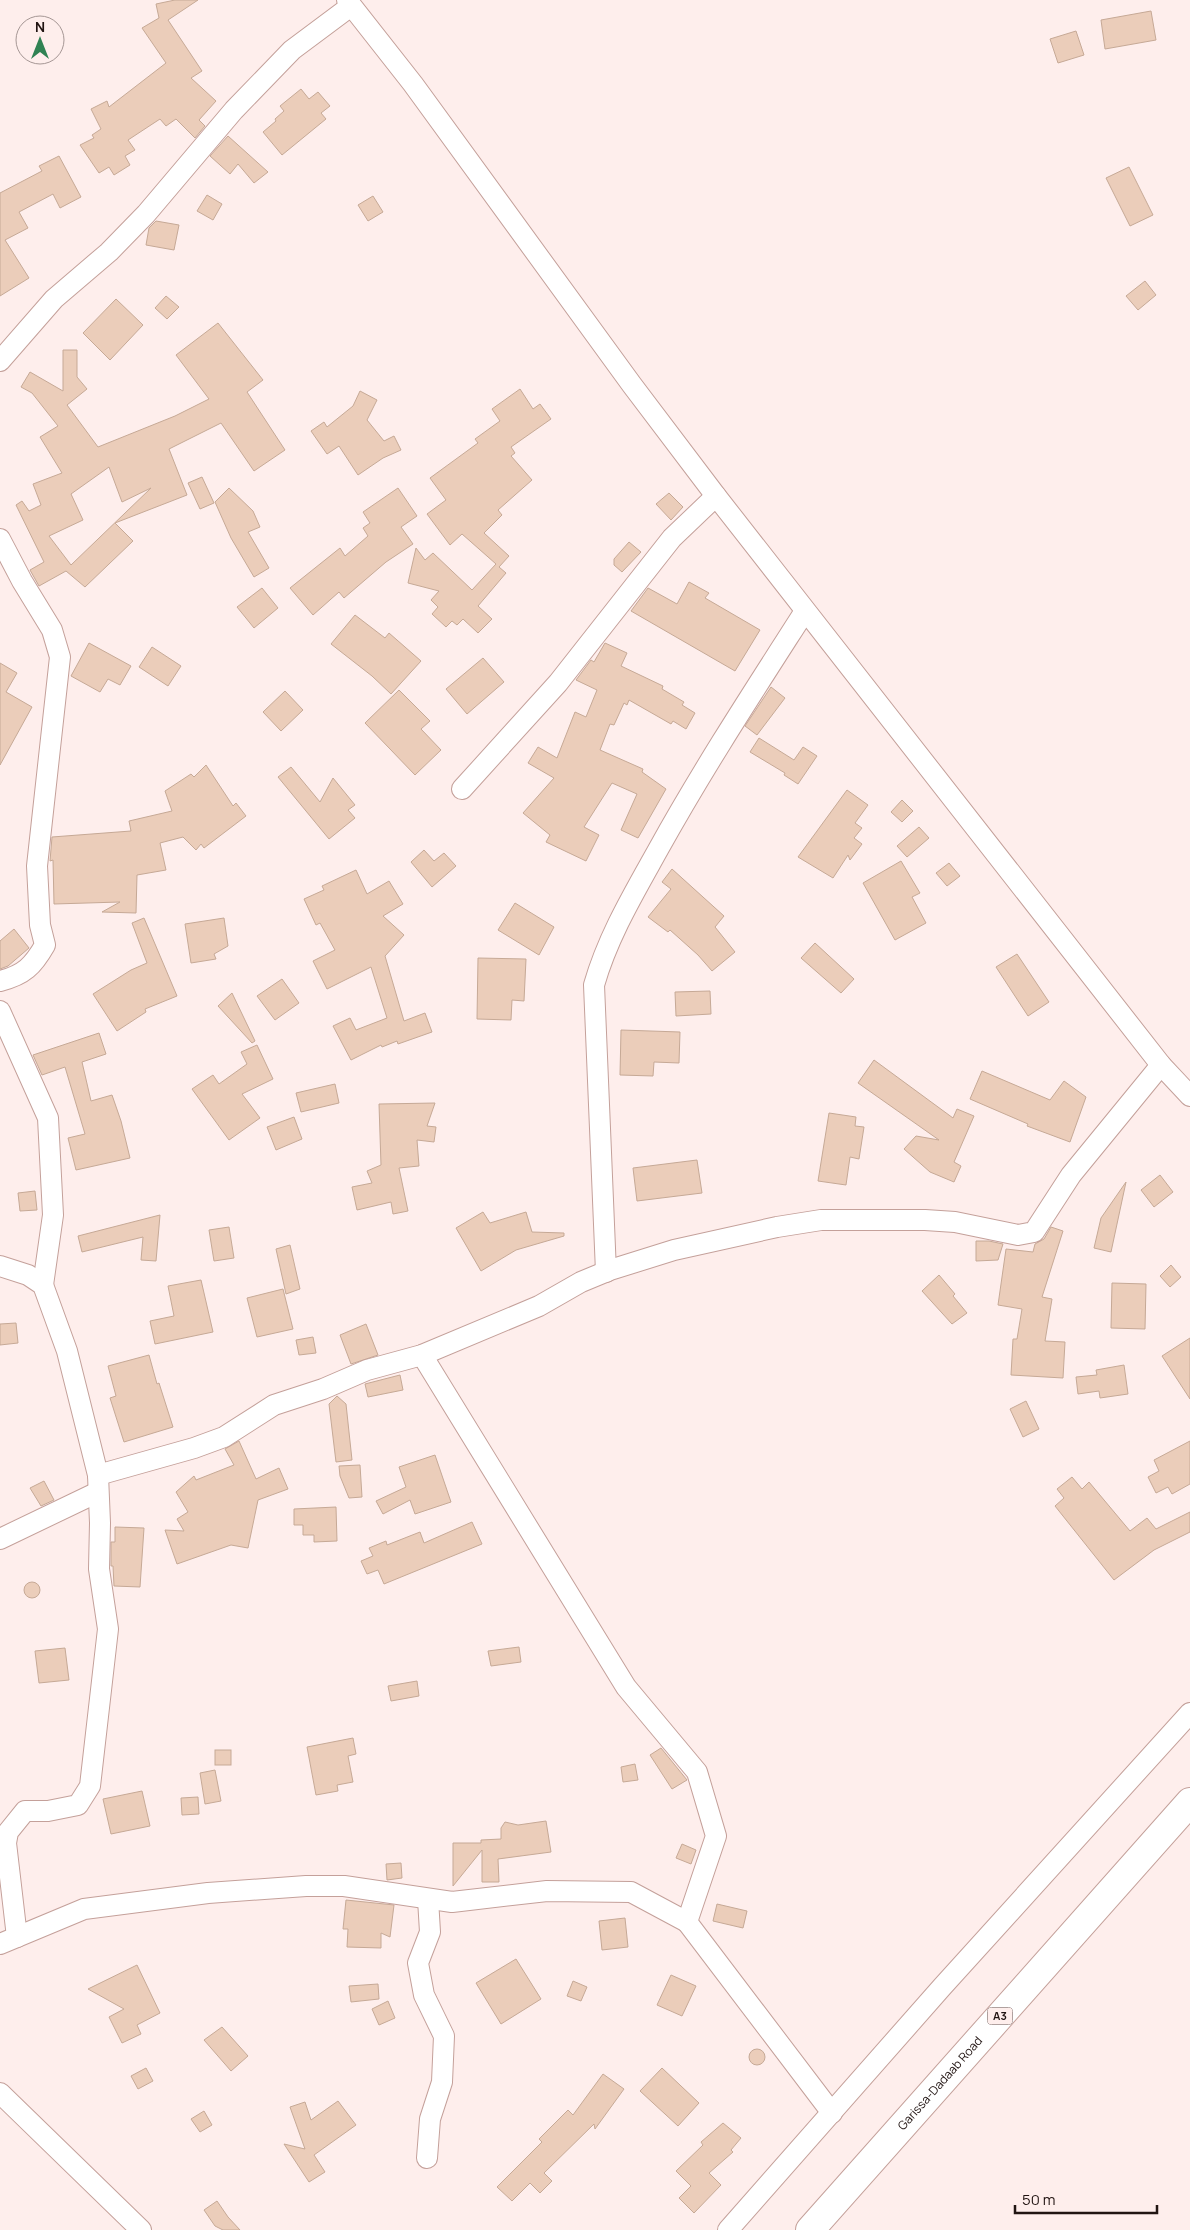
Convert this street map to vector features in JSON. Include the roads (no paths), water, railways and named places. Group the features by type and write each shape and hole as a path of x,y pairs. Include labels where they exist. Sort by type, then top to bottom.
{"highway":[{"name":"Garissa-Dadaab Road","path":"810,2230 1190,1802"}],"street":[{"path":"0,361 54,299 109,252 146,214 234,110 292,50 349,3 413,84 632,386 716,496 1161,1065 1190,1096"},
{"path":"462,790 558,683 672,538 716,496"},
{"path":"0,539 22,582 52,630 60,657 38,866 40,926 45,945 33,966 9,979 0,981"},
{"path":"606,1272 594,986 601,961 619,920 678,814 736,718 805,611"},
{"path":"0,1011 48,1118 53,1215 42,1285 67,1351 98,1483 99,1569 108,1629 90,1786 78,1805 48,1812 25,1811 8,1832 6,1843 9,1941 84,1909 208,1892 264,1888 344,1886 452,1902 547,1891 631,1892 687,1922 832,2112"},
{"path":"0,1539 98,1483 224,1437 274,1405 323,1389 367,1370 422,1355 539,1306 581,1282 674,1250 778,1227 821,1220 925,1220 955,1222 1018,1235 1034,1232 1071,1174 1161,1065"},
{"path":"0,1266 28,1275 42,1285"},
{"path":"422,1355 626,1687 697,1772 716,1836 687,1922"},
{"path":"728,2230 942,1987 1190,1713"},
{"path":"427,2158 430,2120 442,2082 444,2036 424,1995 418,1963 430,1932 428,1899"},
{"path":"0,2093 141,2230"}]}
